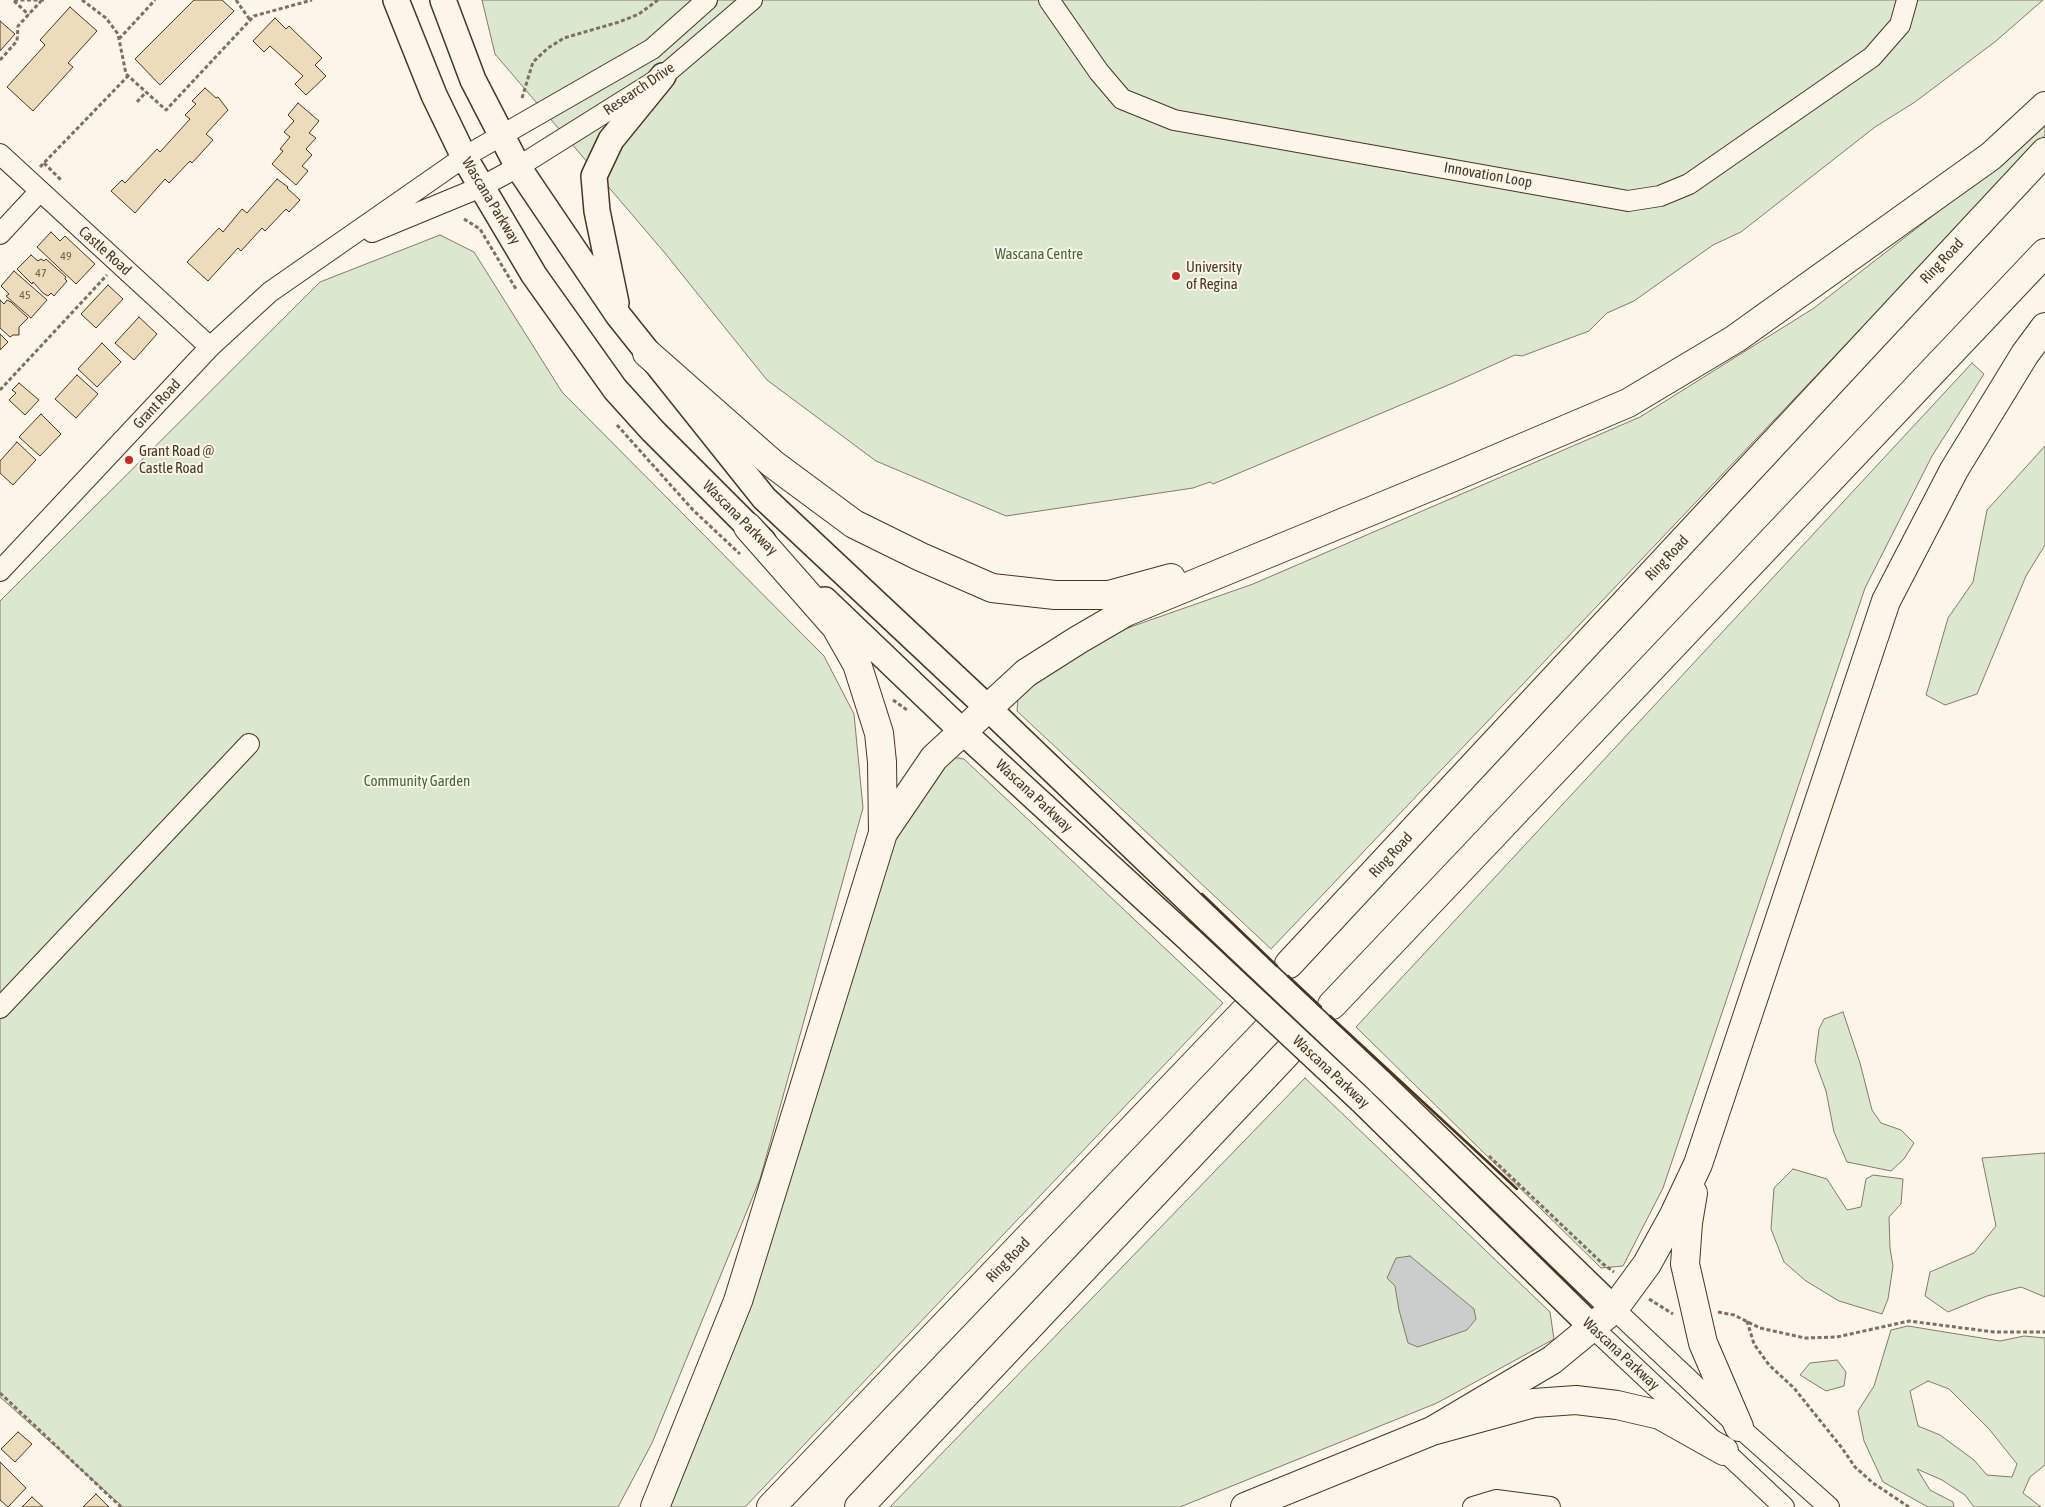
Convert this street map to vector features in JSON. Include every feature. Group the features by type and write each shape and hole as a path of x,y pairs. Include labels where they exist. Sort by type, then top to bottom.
{"highway":[{"path":"655,1507 738,1301 883,833 934,758 962,730 1026,673 1126,612 1628,403 1735,338 1775,310 1991,156 2045,106"},
{"name":"Ring Road","path":"1289,964 2045,152"},
{"path":"1332,1005 2045,253"},
{"path":"1432,1431 1552,1360 1614,1309 1647,1264 1674,1215 1698,1164 1886,601 1954,470 2025,354 2045,327"},
{"path":"647,353 773,464 854,524 921,557 992,588 1055,595 1109,594 1272,551"},
{"path":"748,527 836,627 858,664 879,733 882,762 883,833"},
{"name":"Ring Road","path":"771,1507 1244,1012"},
{"path":"859,1507 1287,1053"},
{"path":"1698,1164 1688,1223 1685,1264 1703,1343 1739,1427"},
{"path":"1245,1507 1432,1431 1534,1403 1576,1400 1617,1405 1660,1416 1724,1450"}],"main road":[{"name":"Wascana Parkway","path":"396,0 434,95 464,157 534,275 615,389 653,431 748,527 962,730 1361,1100 1592,1327"},
{"name":"Wascana Parkway","path":"443,0 473,80 518,167 618,315 764,498 988,708 1379,1081 1614,1309"},
{"path":"618,315 596,211 594,176 612,140 663,76"}],"street":[{"name":"Research Drive","path":"501,135 652,49 707,0"},
{"name":"Research Drive","path":"518,167 663,76 752,0"},
{"name":"Innovation Loop","path":"1049,0 1099,72 1122,99 1174,120 1628,200 1660,196 1689,184 1872,57 1900,25 1907,0"},
{"name":"Grant Road","path":"0,571 210,347 270,292 464,157 501,135"},
{"name":"Castle Road","path":"0,154 210,347"},
{"name":"Grant Road","path":"327,253 481,187 518,167"},
{"path":"0,234 33,186"},
{"path":"0,1008 249,744"},
{"name":"Wascana Parkway","path":"1614,1309 1739,1427 1829,1507"},
{"name":"Wascana Parkway","path":"1592,1327 1784,1507"},
{"path":"1473,1507 1496,1500 1550,1507"}],"path":[{"path":"14,0 46,0"},
{"path":"14,0 29,15"},
{"path":"82,0 88,2 106,18 119,38 128,76 166,110 256,15 312,0"},
{"path":"119,38 155,0"},
{"path":"236,0 250,20"},
{"path":"522,98 533,62 548,48 564,38 619,22 639,14 658,0"},
{"path":"0,60 17,41 18,26 41,1"},
{"path":"33,186 44,164 128,76"},
{"path":"137,102 146,92"},
{"path":"44,164 62,180"},
{"path":"0,390 118,263"},
{"path":"1644,1296 1679,1318"},
{"path":"1714,1311 1734,1315 1760,1328 1805,1338 1837,1337 1910,1321 1994,1332 2045,1332"},
{"path":"1747,1321 1754,1344 1769,1365 1794,1388 1855,1467 1873,1483 1910,1507"},
{"path":"0,1393 121,1507"}],"green space":[{"name":"Wascana Centre","path":"482,0 2043,0 1996,41 1915,102 1875,127 1741,232 1713,245 1634,301 1607,313 1589,331 1522,356 1515,355 1213,484 1210,482 1193,488 1006,516 876,461 767,380 664,252 495,54"},
{"path":"2045,116 2045,135 1271,949 1017,711 1018,697 1099,638 1253,584 1640,417 1814,308 1944,207"},
{"name":"Community Garden","path":"440,235 474,252 562,392 824,656 854,714 863,808 760,1179 652,1443 618,1507 123,1507 0,1397 0,601 320,282"},
{"path":"1972,363 1984,374 1932,456 1865,588 1663,1188 1623,1266 1601,1268 1356,1027"},
{"path":"2045,446 2045,545 2026,576 1977,694 1945,705 1926,695 1948,618 1973,582 1987,510"},
{"path":"950,757 964,759 1223,1003 745,1507 664,1507 891,843"},
{"path":"1843,1012 1860,1063 1872,1110 1881,1123 1901,1130 1914,1143 1904,1159 1891,1171 1847,1162 1834,1132 1826,1091 1815,1061 1819,1029 1824,1019"},
{"path":"1305,1078 1550,1312 1554,1339 1437,1403 1180,1507 890,1507"},
{"path":"2045,1153 2045,1297 2021,1287 1987,1296 1948,1312 1925,1296 1930,1272 1974,1253 1996,1226 1982,1158"},
{"path":"1793,1169 1827,1179 1847,1210 1861,1207 1866,1179 1873,1175 1903,1179 1901,1204 1889,1217 1890,1248 1893,1266 1888,1299 1882,1314 1839,1301 1806,1281 1784,1262 1771,1229 1774,1188"},
{"path":"1908,1326 2000,1341 2024,1336 2045,1338 2045,1465 2030,1477 2023,1493 2041,1507 1974,1507 1965,1495 1942,1480 1917,1469 1930,1490 1953,1502 1954,1507 1928,1507 1883,1482 1864,1441 1858,1411 1874,1386 1891,1330","holes":["1928,1381 1949,1389 1989,1429 2017,1464 2012,1477 1987,1475 1974,1460 1940,1435 1918,1426 1910,1391"]},
{"path":"1837,1360 1846,1372 1844,1386 1826,1391 1800,1375 1810,1363"}],"shaded area":[{"path":"1410,1256 1474,1309 1476,1319 1467,1330 1418,1347 1408,1343 1395,1286 1387,1278 1396,1258"}],"building":[{"path":"194,0 222,0 234,11 160,85 135,59"},
{"path":"70,7 97,31 68,63 73,67 33,111 7,87 45,45 40,40"},
{"path":"275,18 286,29 289,26 322,58 315,65 326,76 306,95 295,84 303,76 270,46 264,52 253,41"},
{"path":"0,21 15,34 0,51"},
{"path":"205,88 216,98 218,97 228,110 206,134 213,140 192,163 190,161 169,183 165,179 135,213 111,191 122,180 125,183 157,149 160,152 190,119 185,115 196,104 192,101"},
{"path":"298,103 319,121 309,133 316,138 306,149 312,155 302,166 308,171 296,185 272,164 283,151 280,149 290,137 284,132 294,121 288,115"},
{"path":"277,179 288,187 300,200 289,212 286,209 265,231 262,228 241,251 238,248 208,281 187,262 219,228 223,232 242,209 247,213"},
{"path":"51,232 60,241 65,236 95,264 76,284 37,247"},
{"path":"31,255 38,261 46,259 66,277 67,281 54,296 51,293 48,296 43,293 17,269"},
{"path":"14,271 47,300 31,318 6,296 9,294 1,286"},
{"path":"108,285 123,299 96,328 81,314"},
{"path":"0,300 4,304 7,300 11,302 28,318 19,327 19,335 10,337 0,328"},
{"path":"139,317 157,334 134,360 115,343"},
{"path":"0,334 8,342 0,350"},
{"path":"102,343 121,362 97,387 78,369"},
{"path":"77,375 98,394 76,418 55,399"},
{"path":"19,383 39,400 25,415 9,400 16,393 12,390"},
{"path":"41,414 61,434 40,456 19,437"},
{"path":"17,442 36,460 13,485 0,473 0,461"},
{"path":"18,1432 32,1444 15,1462 1,1449"},
{"path":"0,1462 26,1488 8,1507 0,1500"},
{"path":"96,1494 109,1507 83,1507"},
{"path":"32,1497 43,1507 22,1507"}],"wall":[{"path":"1202,894 1277,966"},
{"path":"1288,976 1321,1007"},
{"path":"1330,1016 1517,1189"}],"place":[{"name":"University of Regina","path":"1176,276"},
{"name":"Grant Road @ Castle Road","path":"129,460"}]}
